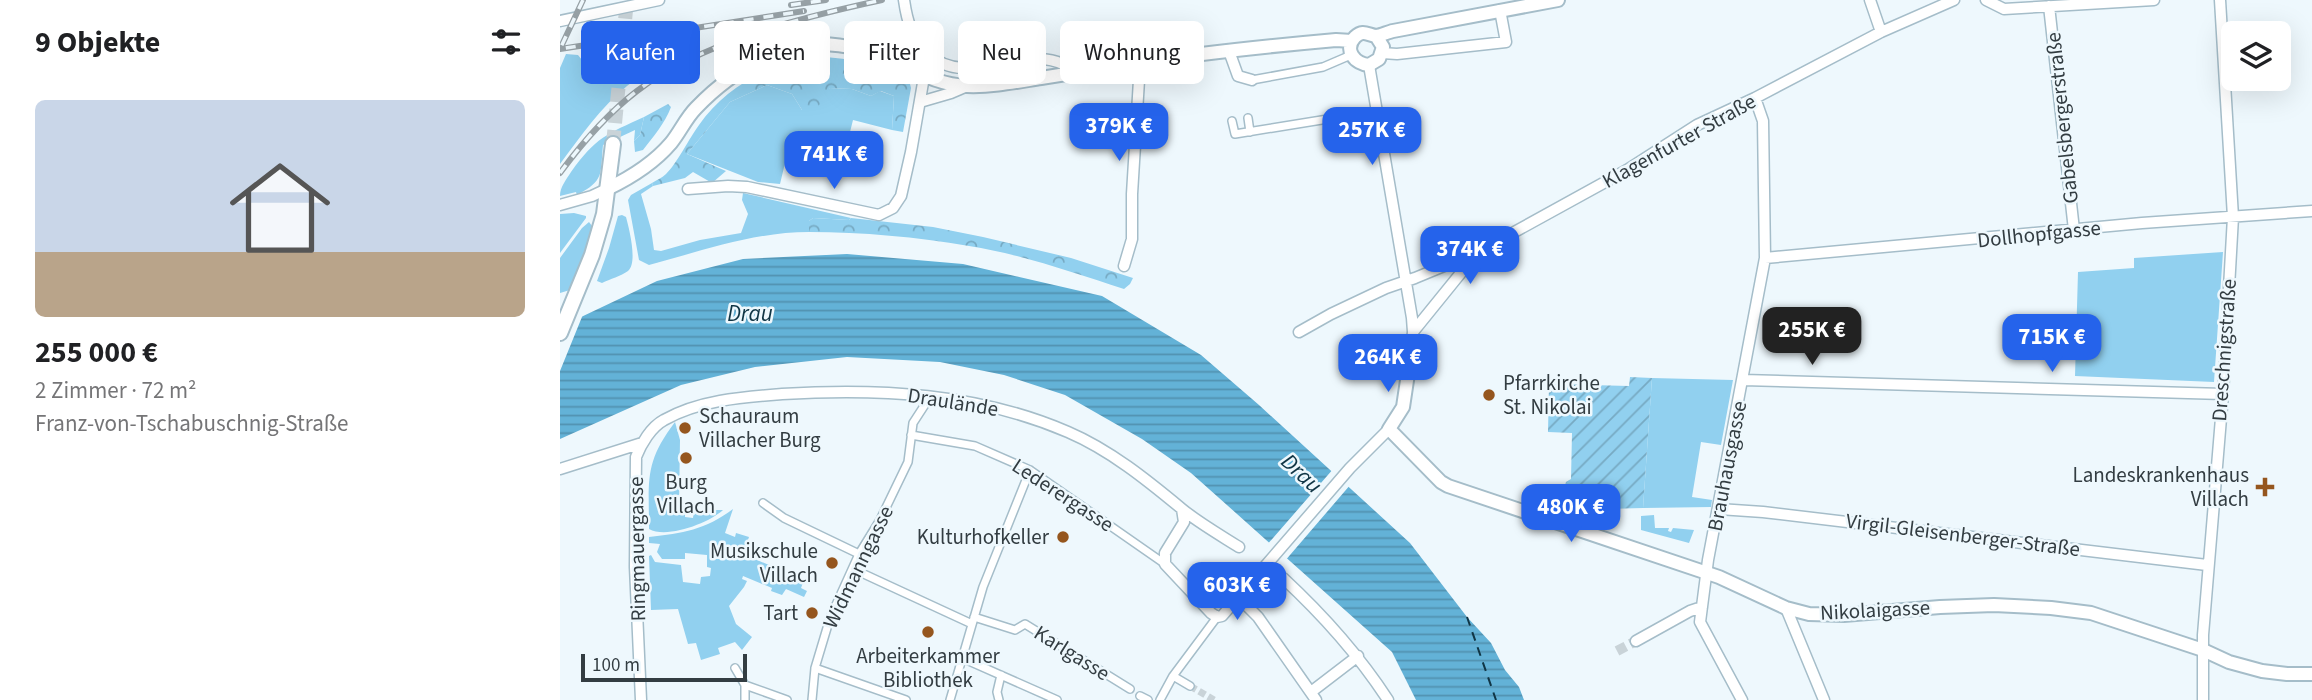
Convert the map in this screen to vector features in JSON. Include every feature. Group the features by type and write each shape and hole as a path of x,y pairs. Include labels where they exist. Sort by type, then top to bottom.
{"main road":[{"path":"560,333 592,256 604,214 613,144"}],"street":[{"path":"560,21 659,0"},
{"path":"904,0 911,31 919,46 934,59 948,66 977,68 1041,58 1060,62"},
{"path":"1351,55 1352,41 1366,32 1377,36 1558,0"},
{"path":"1870,0 1881,32"},
{"name":"Klagenfurter Straße","path":"1299,332 1331,313 1478,252 1627,170 1697,125 1881,32 1954,0"},
{"path":"1986,0 2004,9 2154,0"},
{"name":"Dreschnigstraße","path":"2203,700 2207,565 2223,394 2233,217 2220,0"},
{"name":"Gabelsbergerstraße","path":"2049,6 2074,230"},
{"path":"1382,53 1397,54 1506,42 1500,10"},
{"path":"1351,55 1362,64 1369,65 1379,59 1383,47 1377,36"},
{"path":"1204,54 1336,40 1352,41"},
{"path":"560,205 592,196 647,166 671,142 694,110 722,83 750,65 786,50 819,44 844,47"},
{"path":"1229,51 1238,76 1252,80 1323,67 1351,55"},
{"path":"1160,700 1173,676 1217,617 1222,616 1350,468 1389,429 1403,407 1413,332 1369,65"},
{"path":"944,81 967,86 995,85 1060,75"},
{"path":"688,189 747,187 879,215 893,208 901,196 923,84"},
{"path":"1124,266 1132,239 1132,186 1139,84"},
{"path":"920,102 967,86"},
{"name":"Brauhausgasse","path":"1742,700 1700,622 1706,572 1765,258 1763,121 1755,98"},
{"path":"1232,121 1234,134 1371,113"},
{"path":"1248,118 1250,132"},
{"name":"Dollhopfgasse","path":"1765,258 2312,211"},
{"name":"Klagenfurter Straße","path":"1413,332 1478,252"},
{"path":"1743,380 2223,394"},
{"name":"Draulände","path":"642,443 662,421 728,399 830,392 916,394 994,407 1070,432 1145,478 1182,509 1239,547"},
{"name":"Widmanngasse","path":"812,700 815,667 830,618 859,554 880,520 908,462 913,423 926,403"},
{"name":"Nikolaigasse","path":"1389,429 1441,482 1706,572 1786,608 1809,614 1844,615 1953,606 2052,608 2091,613 2262,671 2312,674"},
{"name":"Lederergasse","path":"911,435 975,446 1030,470 1165,564 1217,617"},
{"name":"Ringmauergasse","path":"560,469 642,443"},
{"name":"Ringmauergasse","path":"641,700 635,478 636,457 642,443"},
{"path":"950,700 983,587 1030,470"},
{"path":"763,503 784,519 859,554"},
{"path":"1165,564 1165,553 1184,522 1182,509"},
{"name":"Virgil-Gleisenberger-Straße","path":"1719,509 1776,513 2207,565"},
{"path":"853,569 973,620"},
{"path":"1283,578 1312,604 1358,656 1388,700"},
{"path":"1238,597 1258,617 1313,696 1358,656"},
{"path":"1636,640 1702,607"},
{"path":"1786,608 1824,700"},
{"name":"Karlgasse","path":"973,620 1015,630 1025,624 1130,689"},
{"path":"962,658 1057,700"},
{"path":"815,667 906,700"},
{"path":"735,668 746,685 786,700"},
{"path":"999,700 997,692 1000,675"},
{"path":"1173,676 1190,686"},
{"path":"745,700 746,685"}],"green space":[{"path":"566,54 578,55 581,59 581,84 630,84 608,103 560,164 560,68"},
{"path":"830,58 844,59 844,84 910,84 911,88 903,132 892,130 894,96 881,91 871,96 852,89 830,88 815,112 802,110 792,94 767,85 730,102 687,154 726,171 712,183 693,172 685,178 653,186 652,183 670,170 710,111 742,84 830,84"},
{"path":"767,85 792,94 802,110 830,88 852,89 871,96 880,91 894,96 892,130 853,120 846,148 792,134 780,184 758,182 687,154 730,102"},
{"path":"668,104 671,107 659,130 643,150 635,152 634,141 640,135 644,117"},
{"path":"644,117 640,135 634,141 635,130 603,145 601,170 592,185 577,195 576,192 560,196 571,172 595,144"},
{"path":"652,183 653,186 641,194 654,250 661,251 700,240 741,233 748,214 742,200 743,193 851,218 813,218 809,221 809,232 748,239 649,265 639,260 628,200 631,195"},
{"path":"574,213 586,218 560,253 560,214"},
{"path":"618,216 626,217 631,237 631,267 625,273 602,283 597,281"},
{"path":"813,218 851,218 933,227 1071,258 1133,278 1124,289 989,249 889,236 809,232 809,221"},
{"path":"589,222 592,226 587,247 570,290 560,293 560,258"},
{"path":"2223,252 2214,382 2075,376 2078,272 2134,268 2134,258"},
{"path":"1630,377 1652,378 1643,508 1570,510 1559,507 1566,482 1571,479 1572,433 1548,432 1549,385 1629,386"},
{"path":"1652,378 1733,380 1721,445 1701,442 1692,497 1712,500 1711,507 1643,508"},
{"path":"675,422 680,440 679,506 685,506 685,517 693,518 694,510 723,510 688,528 657,532 649,529 650,472 658,449"},
{"path":"733,509 725,533 735,537 736,533 749,537 743,554 804,580 801,588 807,591 804,597 786,589 782,595 743,576 742,579 747,581 729,606 736,624 752,637 742,650 735,642 718,648 720,654 701,660 696,643 688,644 678,609 651,610 649,556 651,555 655,562 681,565 683,582 700,584 701,577 710,576 711,568 707,567 707,555 685,553 685,559 662,559 657,552 660,544 649,543 649,537 693,529 713,522"},
{"path":"1654,515 1655,528 1669,528 1668,531 1671,532 1673,528 1694,530 1689,543 1641,530 1641,516"}],"water":[{"name":"Drau","path":"847,254 963,264 1102,296 1201,355 1410,543 1467,617 1491,643 1505,670 1519,687 1524,700 1416,700 1392,652 1191,473 1142,439 1065,395 1004,375 940,362 847,357 755,367 681,385 560,439 560,327 657,281 743,259"}],"pier":[{"path":"584,312 560,371 560,323"},
{"path":"1334,468 1351,484 1284,562 1266,546"}],"ferry route":[{"path":"1467,617 1496,700"}],"tunnel":[{"path":"613,144 627,0"},
{"path":"1617,651 1636,641"},
{"path":"1190,686 1214,700"}],"railway":[{"path":"583,0 560,49 804,11"},
{"path":"791,5 826,0"},
{"path":"560,173 615,109 637,91 691,58 787,23 882,0"}],"place":[{"name":"Pfarrkirche St. Nikolai","path":"1489,395"},
{"name":"Schauraum Villacher Burg","path":"685,428"},
{"name":"Burg Villach","path":"686,458"},
{"name":"Landeskrankenhaus Villach","path":"2265,487"},
{"name":"Kulturhofkeller","path":"1063,537"},
{"name":"Musikschule Villach","path":"832,563"},
{"name":"Tart","path":"812,613"},
{"name":"Arbeiterkammer Bibliothek","path":"928,632"}]}
